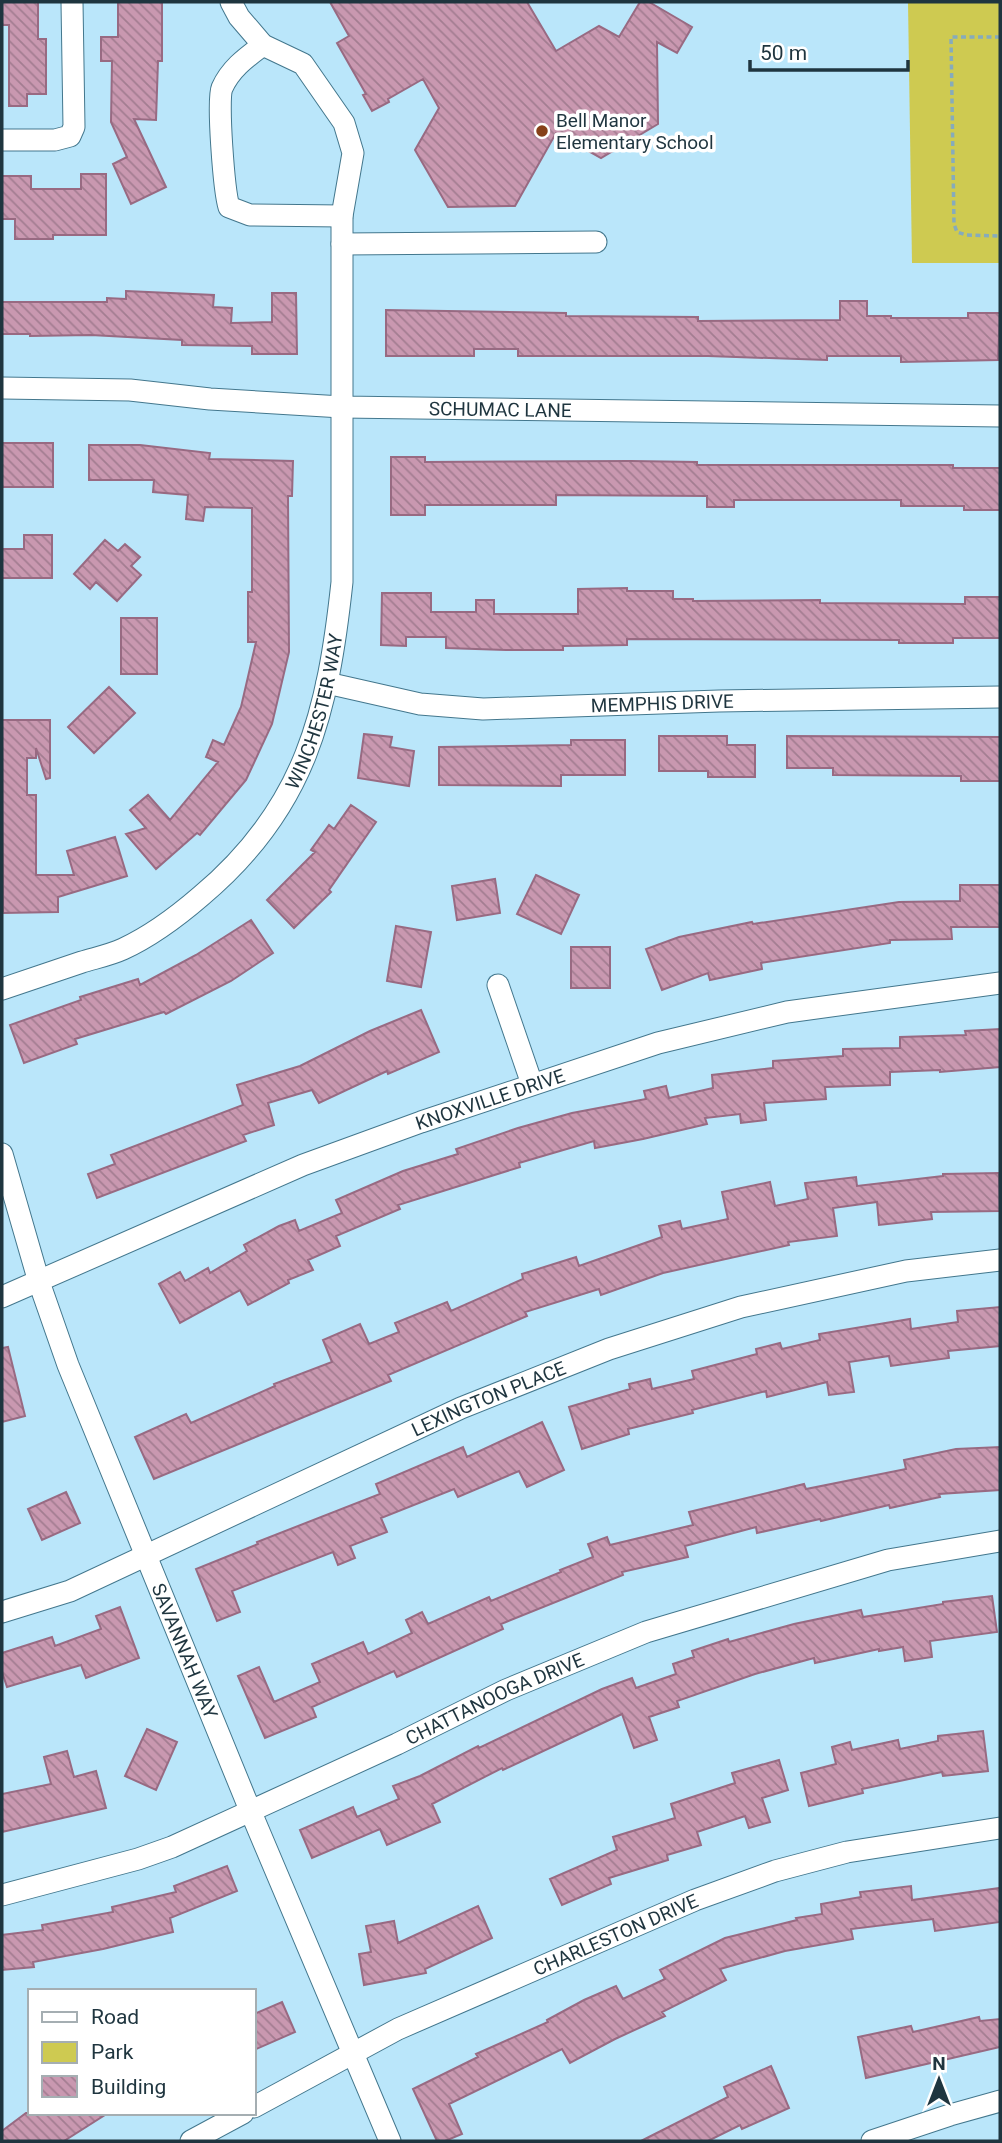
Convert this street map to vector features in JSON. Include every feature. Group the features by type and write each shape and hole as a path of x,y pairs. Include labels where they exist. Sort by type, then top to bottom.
{"street":[{"path":"2,140 55,140 70,136 74,127 72,2"},
{"path":"231,2 239,18 263,45 303,64 344,123 353,153 342,216 250,215 229,207 224,189 221,90 238,63 263,45"},
{"name":"WINCHESTER WAY","path":"2,989 123,949 184,911 231,871 252,848 287,798 312,740 327,683 342,582 342,216"},
{"path":"342,244 596,242"},
{"name":"SCHUMAC LANE","path":"2,388 130,390 342,407 1000,416"},
{"name":"MEMPHIS DRIVE","path":"327,683 420,704 483,709 719,701 1000,698"},
{"name":"KNOXVILLE DRIVE","path":"2,1297 303,1166 533,1084 658,1043 787,1012 1000,983"},
{"path":"498,985 533,1084"},
{"name":"SAVANNAH WAY","path":"2,1154 39,1282 68,1365 250,1810 390,2141"},
{"name":"LEXINGTON PLACE","path":"2,1612 70,1591 461,1408 609,1349 741,1307 906,1271 1000,1260"},
{"name":"CHATTANOOGA DRIVE","path":"2,1895 138,1859 172,1847 397,1744 506,1690 646,1632 888,1560 1000,1541"},
{"name":"CHARLESTON DRIVE","path":"256,2106 398,2029 695,1900 775,1871 847,1852 1000,1828"},
{"path":"872,2141 1000,2101"},
{"path":"191,2141 239,2115"}],"path":[{"path":"1000,37 951,37 951,49 954,224 957,232 966,235 1000,236"}],"green space":[{"path":"908,2 1000,2 1000,263 912,263"}],"building":[{"path":"2,2 38,2 38,39 46,39 46,94 27,94 27,106 9,106 9,25 2,25"},
{"path":"118,2 162,2 162,61 158,61 156,120 134,119 166,187 131,204 113,164 127,157 111,122 112,61 101,61 101,37 118,37"},
{"path":"330,2 527,2 556,51 599,26 619,37 640,2 649,2 692,27 677,53 657,42 658,124 601,158 556,133 515,206 448,207 415,150 439,108 423,79 372,111 363,95 366,94 337,43 349,36"},
{"path":"81,174 106,174 106,235 53,235 53,239 15,239 15,219 2,219 2,176 31,176 31,189 81,189"},
{"path":"126,291 214,295 213,307 232,308 231,323 272,322 272,293 296,293 297,354 252,354 252,346 182,345 182,340 2,334 2,302 107,302 107,298 126,299"},
{"path":"840,301 867,301 867,316 891,318 968,318 968,313 1000,313 998,360 901,362 901,356 827,356 827,360 708,356 518,356 518,349 474,349 474,356 386,356 386,310 698,317 698,321 840,320"},
{"path":"2,443 53,443 53,487 2,487"},
{"path":"89,445 140,445 210,453 209,459 293,461 292,496 288,496 289,652 272,724 246,780 200,835 197,833 156,869 126,834 146,828 130,810 148,795 170,820 218,762 206,757 213,740 224,745 241,707 256,642 248,642 248,592 252,592 252,508 205,507 203,521 186,519 188,495 153,492 154,480 89,480"},
{"path":"391,457 425,457 425,462 631,461 697,462 697,465 953,465 953,468 1000,468 1000,510 964,510 964,506 901,506 901,500 734,500 734,507 707,507 707,496 556,495 556,505 425,505 425,515 391,515"},
{"path":"24,535 52,535 52,578 2,578 2,549 24,549"},
{"path":"105,540 118,551 125,544 140,557 131,566 141,575 117,601 96,582 90,589 74,574"},
{"path":"627,588 627,591 673,591 673,599 693,601 820,600 820,603 965,604 965,597 1000,597 1000,638 953,638 953,643 899,643 899,640 627,639 627,645 563,646 563,650 506,650 446,648 446,637 406,637 406,646 381,645 382,593 431,593 431,612 476,612 476,600 494,600 494,614 578,614 578,589"},
{"path":"121,618 157,618 157,674 121,674"},
{"path":"109,687 135,713 94,753 68,727"},
{"path":"2,720 50,720 50,778 46,779 36,748 36,758 27,758 27,795 36,795 36,875 74,875 67,851 115,837 127,876 58,897 58,912 3,913"},
{"path":"364,734 392,737 390,747 414,751 409,786 358,778"},
{"path":"659,736 727,736 727,745 755,745 755,777 708,777 708,771 659,771"},
{"path":"787,736 1000,737 1000,781 961,781 961,776 833,775 833,768 787,768"},
{"path":"571,740 625,740 625,775 561,775 561,786 439,785 439,747 571,745"},
{"path":"351,805 376,822 329,890 331,892 294,928 267,900 315,852 311,850 329,825 334,829"},
{"path":"536,875 579,895 561,934 517,914"},
{"path":"495,879 500,913 457,920 452,886"},
{"path":"960,885 1000,885 1000,927 951,927 952,939 890,940 890,943 761,963 762,969 710,980 708,973 662,990 646,949 679,937 752,922 753,924 899,902 960,901"},
{"path":"251,920 273,953 231,981 166,1014 164,1012 75,1039 77,1044 24,1063 10,1025 81,1000 80,997 138,979 140,985 196,955"},
{"path":"396,926 431,932 421,987 387,981"},
{"path":"571,947 610,947 610,988 571,988"},
{"path":"421,1010 439,1052 388,1074 387,1071 319,1103 312,1090 268,1103 274,1125 243,1135 246,1141 97,1198 88,1174 115,1164 111,1155 243,1105 237,1085 300,1066 370,1031"},
{"path":"1000,1029 1000,1067 940,1072 890,1072 890,1085 825,1087 826,1099 764,1103 766,1120 741,1123 740,1114 705,1118 707,1124 643,1139 595,1148 594,1141 519,1163 520,1167 398,1205 400,1209 336,1236 340,1246 308,1260 313,1270 288,1280 289,1283 248,1305 240,1290 180,1323 159,1284 180,1272 185,1281 208,1268 210,1273 247,1251 244,1245 279,1226 295,1220 299,1231 342,1213 336,1200 403,1171 458,1154 456,1149 518,1128 572,1113 646,1099 644,1091 666,1086 669,1098 713,1088 712,1075 773,1068 773,1061 843,1056 843,1049 900,1048 900,1037 966,1035 965,1031"},
{"path":"999,1173 1000,1211 931,1212 932,1219 879,1225 877,1202 833,1208 837,1236 788,1242 789,1245 663,1273 601,1295 599,1289 525,1312 527,1316 388,1375 391,1381 154,1479 135,1437 186,1414 191,1423 275,1386 274,1384 332,1362 323,1340 360,1324 369,1344 399,1332 395,1323 447,1302 451,1311 523,1279 522,1274 576,1257 579,1266 662,1237 659,1226 680,1221 682,1229 728,1219 722,1192 770,1182 775,1206 808,1199 805,1183 856,1177 857,1186 943,1174"},
{"path":"1000,1307 1000,1346 948,1351 949,1358 891,1366 889,1356 849,1362 854,1392 829,1395 827,1382 767,1397 766,1391 628,1429 629,1434 582,1449 569,1407 630,1389 629,1384 650,1379 652,1389 694,1379 692,1371 757,1354 756,1349 780,1343 782,1349 820,1340 819,1334 910,1319 911,1329 958,1322 957,1311"},
{"path":"8,1347 25,1416 2,1422 2,1348"},
{"path":"542,1422 564,1470 527,1487 519,1471 458,1497 454,1489 381,1518 387,1532 350,1546 355,1558 338,1565 333,1552 232,1591 240,1612 217,1621 196,1569 380,1494 376,1484 463,1447 467,1457"},
{"path":"1000,1447 1000,1490 939,1494 940,1497 890,1508 889,1505 757,1533 756,1527 685,1546 688,1557 622,1572 623,1575 501,1624 503,1629 397,1677 394,1671 312,1707 316,1717 265,1738 238,1676 259,1667 274,1702 320,1682 312,1664 363,1642 368,1654 412,1633 406,1620 422,1612 428,1624 489,1597 491,1601 561,1572 560,1570 593,1557 588,1544 607,1537 610,1545 693,1525 689,1512 804,1484 806,1489 906,1469 904,1460 956,1449"},
{"path":"66,1492 80,1523 42,1540 28,1509"},
{"path":"992,1596 997,1632 930,1641 932,1657 905,1661 903,1647 879,1649 815,1663 814,1658 755,1674 677,1701 679,1707 649,1717 657,1740 634,1748 622,1714 503,1770 502,1768 432,1804 440,1822 387,1845 380,1829 312,1858 300,1830 353,1807 357,1817 399,1799 393,1786 420,1776 602,1689 632,1678 636,1688 676,1674 673,1664 694,1657 692,1651 728,1639 729,1642 794,1624 861,1610 863,1617"},
{"path":"120,1607 139,1658 86,1678 81,1665 7,1687 2,1672 2,1653 52,1637 55,1646 101,1629 96,1616"},
{"path":"147,1729 177,1742 156,1790 125,1776"},
{"path":"983,1731 988,1771 943,1776 942,1772 862,1789 863,1793 809,1806 801,1773 836,1764 832,1747 850,1742 852,1750 898,1740 900,1749 938,1741 938,1736"},
{"path":"67,1751 74,1777 96,1771 106,1808 2,1832 2,1794 51,1784 44,1757"},
{"path":"779,1760 788,1790 762,1798 770,1822 749,1828 745,1816 697,1832 701,1845 667,1855 668,1860 609,1878 611,1884 562,1905 550,1879 617,1850 613,1837 675,1818 671,1804 735,1783 732,1773"},
{"path":"227,1866 237,1891 170,1918 173,1932 33,1962 34,1967 2,1970 2,1935 43,1930 42,1925 113,1912 112,1907 176,1892 174,1886"},
{"path":"911,1886 912,1900 1000,1888 1000,1922 935,1931 933,1919 851,1929 853,1939 785,1951 720,1969 726,1980 662,2012 665,2016 570,2063 562,2049 449,2104 462,2134 445,2141 437,2141 413,2089 478,2057 476,2054 548,2022 547,2020 584,2000 616,1986 623,1999 665,1979 660,1970 725,1938 797,1920 796,1918 822,1914 821,1904 861,1897 860,1892"},
{"path":"478,1906 492,1938 425,1969 426,1973 364,1985 359,1954 371,1952 366,1926 394,1921 398,1943"},
{"path":"282,2002 295,2032 256,2049 256,2013"},
{"path":"979,2017 980,2021 1000,2019 1000,2047 866,2078 858,2037 911,2026 913,2032"},
{"path":"771,2066 789,2108 742,2129 740,2125 708,2141 641,2141 728,2097 724,2087"},
{"path":"26,2113 105,2115 64,2141 2,2141 2,2131"}],"place":[{"name":"Bell Manor Elementary School","path":"542,131"}]}
